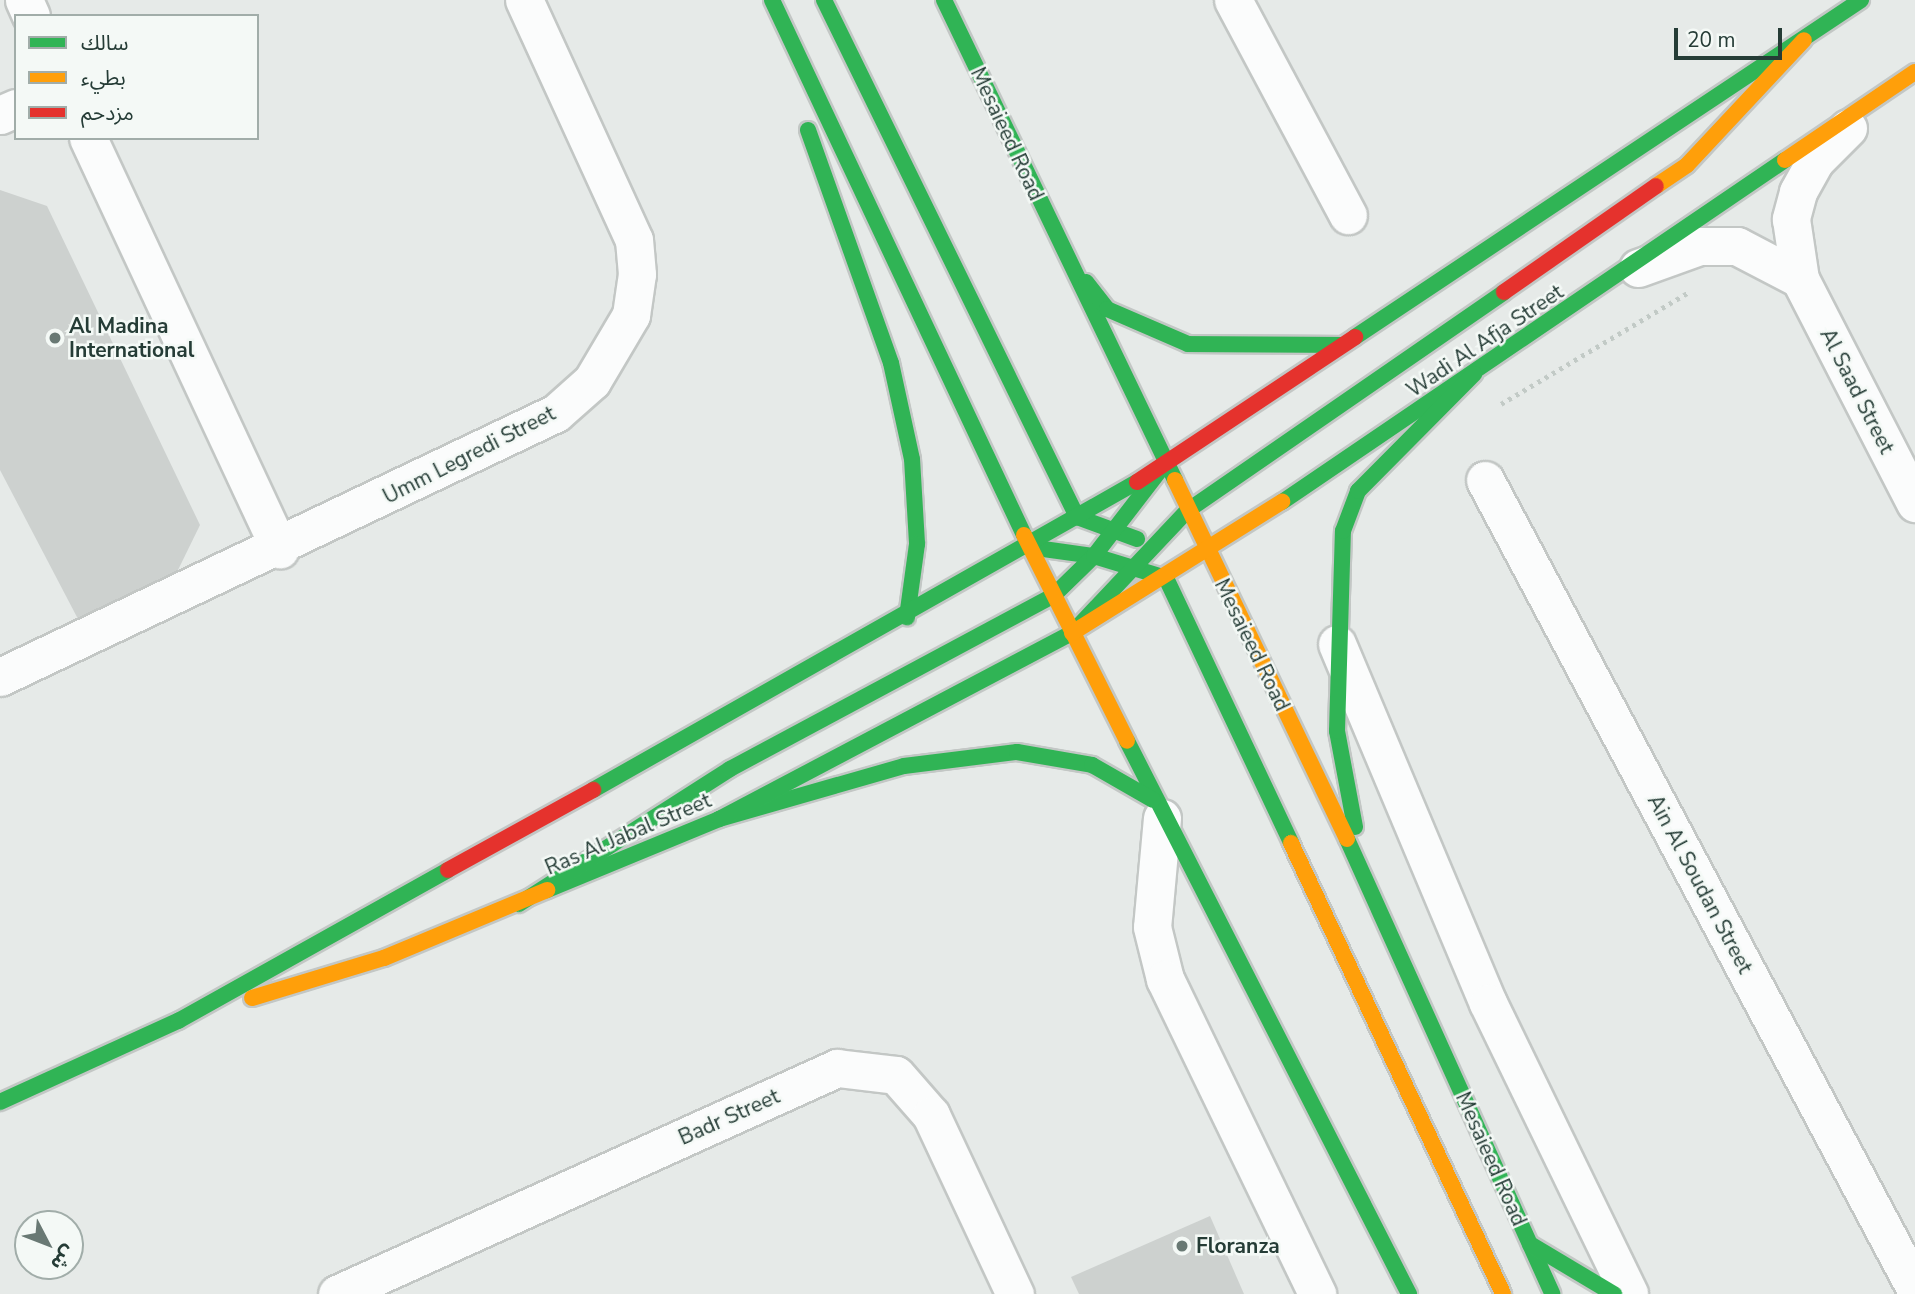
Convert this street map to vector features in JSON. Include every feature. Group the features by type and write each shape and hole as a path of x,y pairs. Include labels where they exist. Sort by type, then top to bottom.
{"main road":[{"path":"771,0 799,103 891,363 912,459 917,544 907,617"},
{"path":"771,0 1029,547 1158,809 1409,1294"},
{"path":"824,0 1077,517 1113,533 1207,553"},
{"name":"Mesaieed Road","path":"944,0 1164,465 1362,870 1552,1294"},
{"path":"1029,547 1164,465 1861,0"},
{"path":"1072,634 1128,567 1187,511 1687,165 1804,40"},
{"name":"Wadi Al Afja Street","path":"1072,634 1207,553 1623,274 1915,72"},
{"path":"1063,253 1107,309 1147,332 1188,344 1341,345"},
{"path":"1362,870 1338,731 1335,639 1343,531 1358,491 1474,374"},
{"path":"519,904 730,769 1053,596 1094,556 1164,465"},
{"path":"1029,547 1094,556 1166,578 1503,1294"},
{"name":"Ras Al Jabal Street","path":"0,1102 178,1021 1029,547"},
{"name":"Ras Al Jabal Street","path":"178,1021 384,958 719,819 1072,634"},
{"path":"719,819 904,766 1017,752 1092,765 1158,809"},
{"path":"1530,1244 1614,1294"}],"street":[{"name":"Umm Legredi Street","path":"0,677 281,549 556,413 592,381 631,315 637,274 634,240 524,0"},
{"path":"1233,0 1348,215"},
{"name":"Al Saad Street","path":"1876,100 1815,161 1798,192 1791,219 1800,279 1904,451 1915,503"},
{"path":"89,140 281,549"},
{"path":"1623,274 1699,246 1737,246 1800,279"},
{"name":"Ain Al Soudan Street","path":"1485,480 1915,1288"},
{"path":"1335,639 1488,1003 1629,1294"},
{"path":"1158,809 1152,927 1165,979 1317,1294"},
{"name":"Badr Street","path":"338,1294 837,1068 896,1074 931,1115 1005,1290"}],"path":[{"path":"1492,410 1696,289"}],"building":[{"name":"Al Madina International","path":"0,190 47,206 200,525 178,570 78,619 0,470"},
{"name":"Floranza","path":"1210,1216 1244,1294 1079,1294 1071,1277"}],"traffic: fast":[{"path":"772,0 1024,535"},
{"path":"824,0 1077,517 1137,539"},
{"path":"944,0 1175,480"},
{"path":"1355,337 1861,0"},
{"path":"808,130 891,363 912,459 917,544 907,617"},
{"path":"1282,502 1785,160"},
{"path":"1086,282 1107,309 1188,344 1341,345"},
{"path":"1072,633 1187,511 1504,292"},
{"path":"1355,827 1337,731 1343,531 1358,491 1474,374"},
{"path":"519,904 730,769 1053,596 1094,556 1164,465"},
{"path":"593,790 1137,482"},
{"path":"1029,547 1094,556 1166,578 1291,843"},
{"path":"547,890 719,819 1072,633"},
{"path":"1127,741 1409,1294"},
{"path":"719,819 904,766 1017,752 1092,765 1153,800"},
{"path":"1347,839 1552,1294"},
{"path":"0,1102 178,1021 448,870"},
{"path":"1530,1244 1614,1294"}],"traffic: slow":[{"path":"1656,186 1687,165 1804,40"},
{"path":"1785,160 1915,72"},
{"path":"1175,480 1347,839"},
{"path":"1072,633 1282,502"},
{"path":"1024,535 1127,741"},
{"path":"1291,843 1503,1294"},
{"path":"252,998 384,958 547,890"}],"traffic: jam":[{"path":"1504,292 1656,186"},
{"path":"1137,482 1355,337"},
{"path":"448,870 593,790"}],"place":[{"name":"Al Madina International","path":"55,338"},
{"name":"Floranza","path":"1182,1246"}]}
